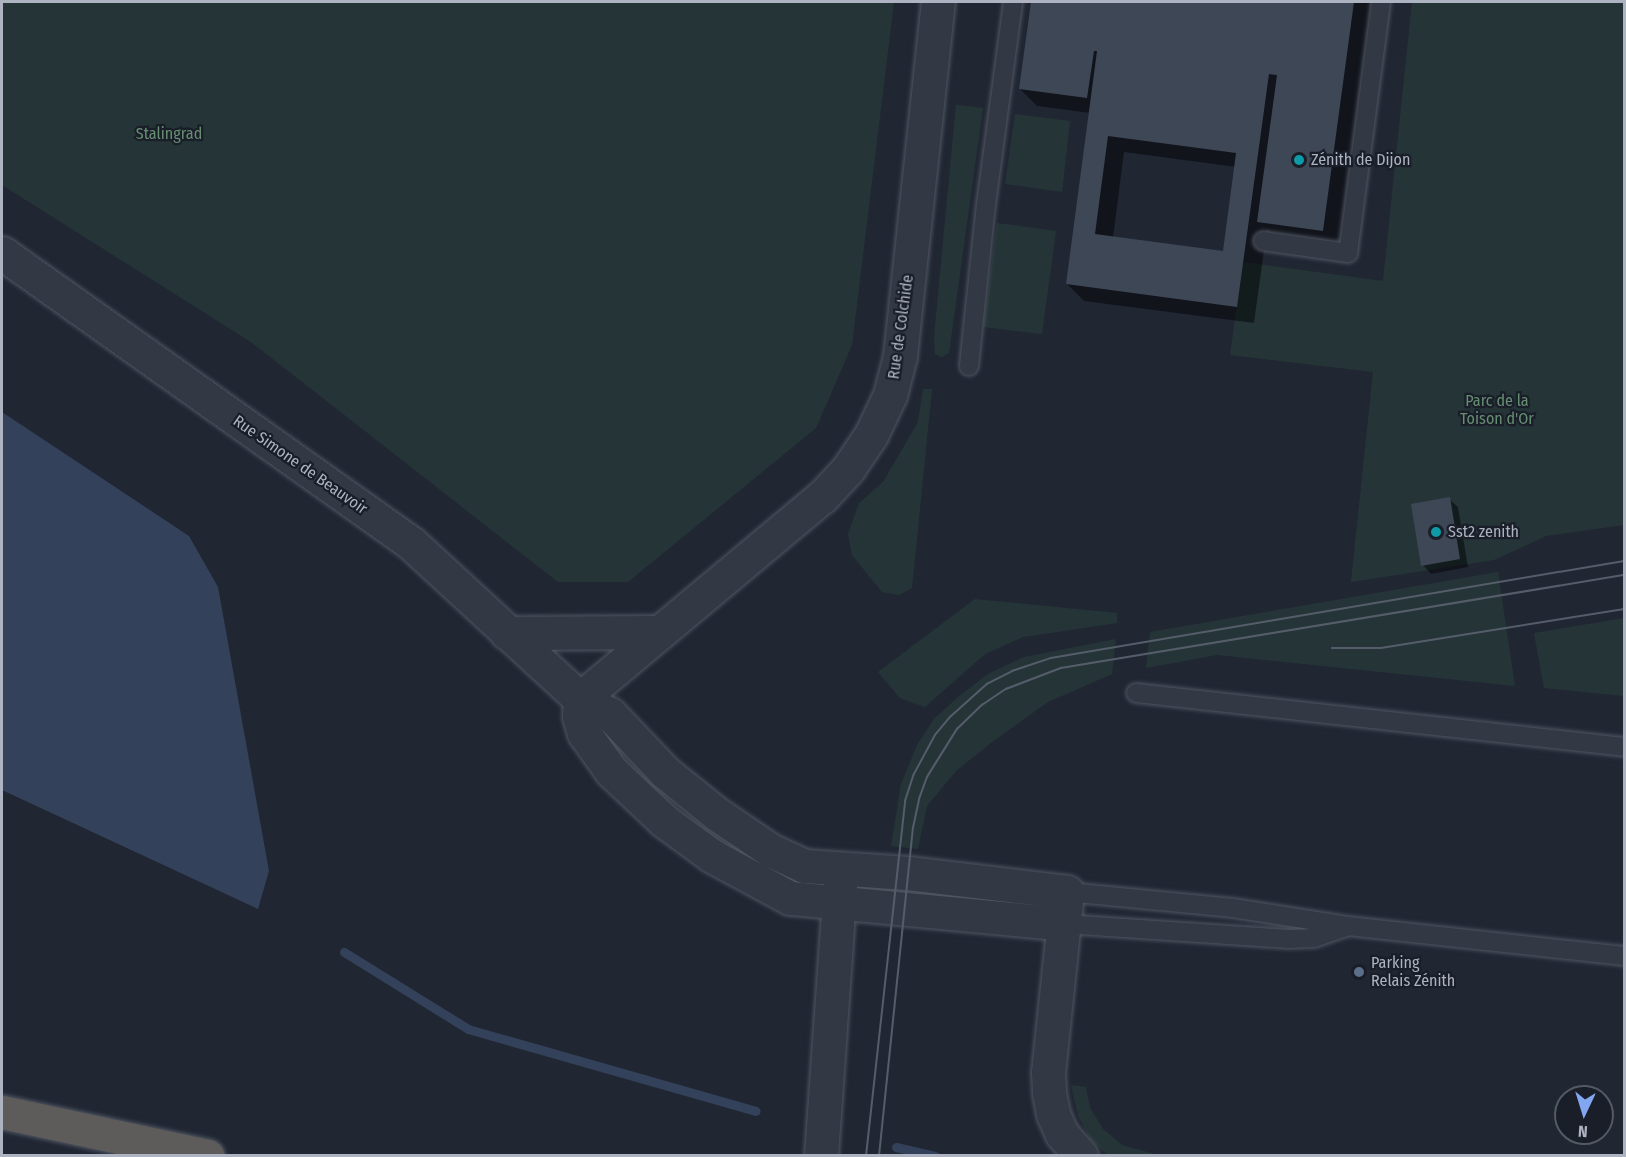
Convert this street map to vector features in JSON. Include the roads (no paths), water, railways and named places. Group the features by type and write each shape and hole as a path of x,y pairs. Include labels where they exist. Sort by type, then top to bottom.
{"highway":[{"path":"2,1112 207,1155"},
{"path":"2,1133 101,1155"}],"street":[{"name":"Rue de Colchide","path":"580,699 822,497 848,469 872,435 890,395 900,356 938,2"},
{"name":"Rue Simone de Beauvoir","path":"2,253 411,543 580,699 610,714 665,772 717,813 770,850 805,866 908,873 1066,908"},
{"path":"507,633 658,632"},
{"path":"580,699 579,716 584,733 611,771 664,821 712,856 790,898 838,904 905,908 1066,908 1049,1063 1049,1093 1053,1114 1062,1134 1081,1155"},
{"path":"820,1155 841,870"}],"lane":[{"path":"969,366 986,205 1013,2"},
{"path":"1263,241 1348,253 1381,2"},
{"path":"1136,693 1624,747"},
{"path":"1066,908 1288,939 1314,938 1348,926"},
{"path":"1066,908 1233,908 1348,926 1624,956"}],"water":[{"path":"2,412 189,536 218,587 269,871 258,909 2,790"}],"waterway":[{"path":"344,952 468,1029 756,1111"},
{"path":"896,1147 935,1156"}],"tram line":[{"path":"866,1156 905,801 914,774 935,735 950,717 987,684 1012,671 1051,658 1624,561"},
{"path":"879,1156 913,828 919,799 927,777 957,729 982,705 1006,689 1061,668 1624,575"},
{"path":"1332,648 1381,648 1624,609"}],"place":[{"name":"Zénith de Dijon","path":"1299,160"},
{"name":"Sst2 zenith","path":"1436,532"},
{"name":"Parking Relais Zénith","path":"1359,972"}],"park label":[{"name":"Stalingrad","path":"169,134"},
{"name":"Parc de la Toison d'Or","path":"1497,410"}]}
